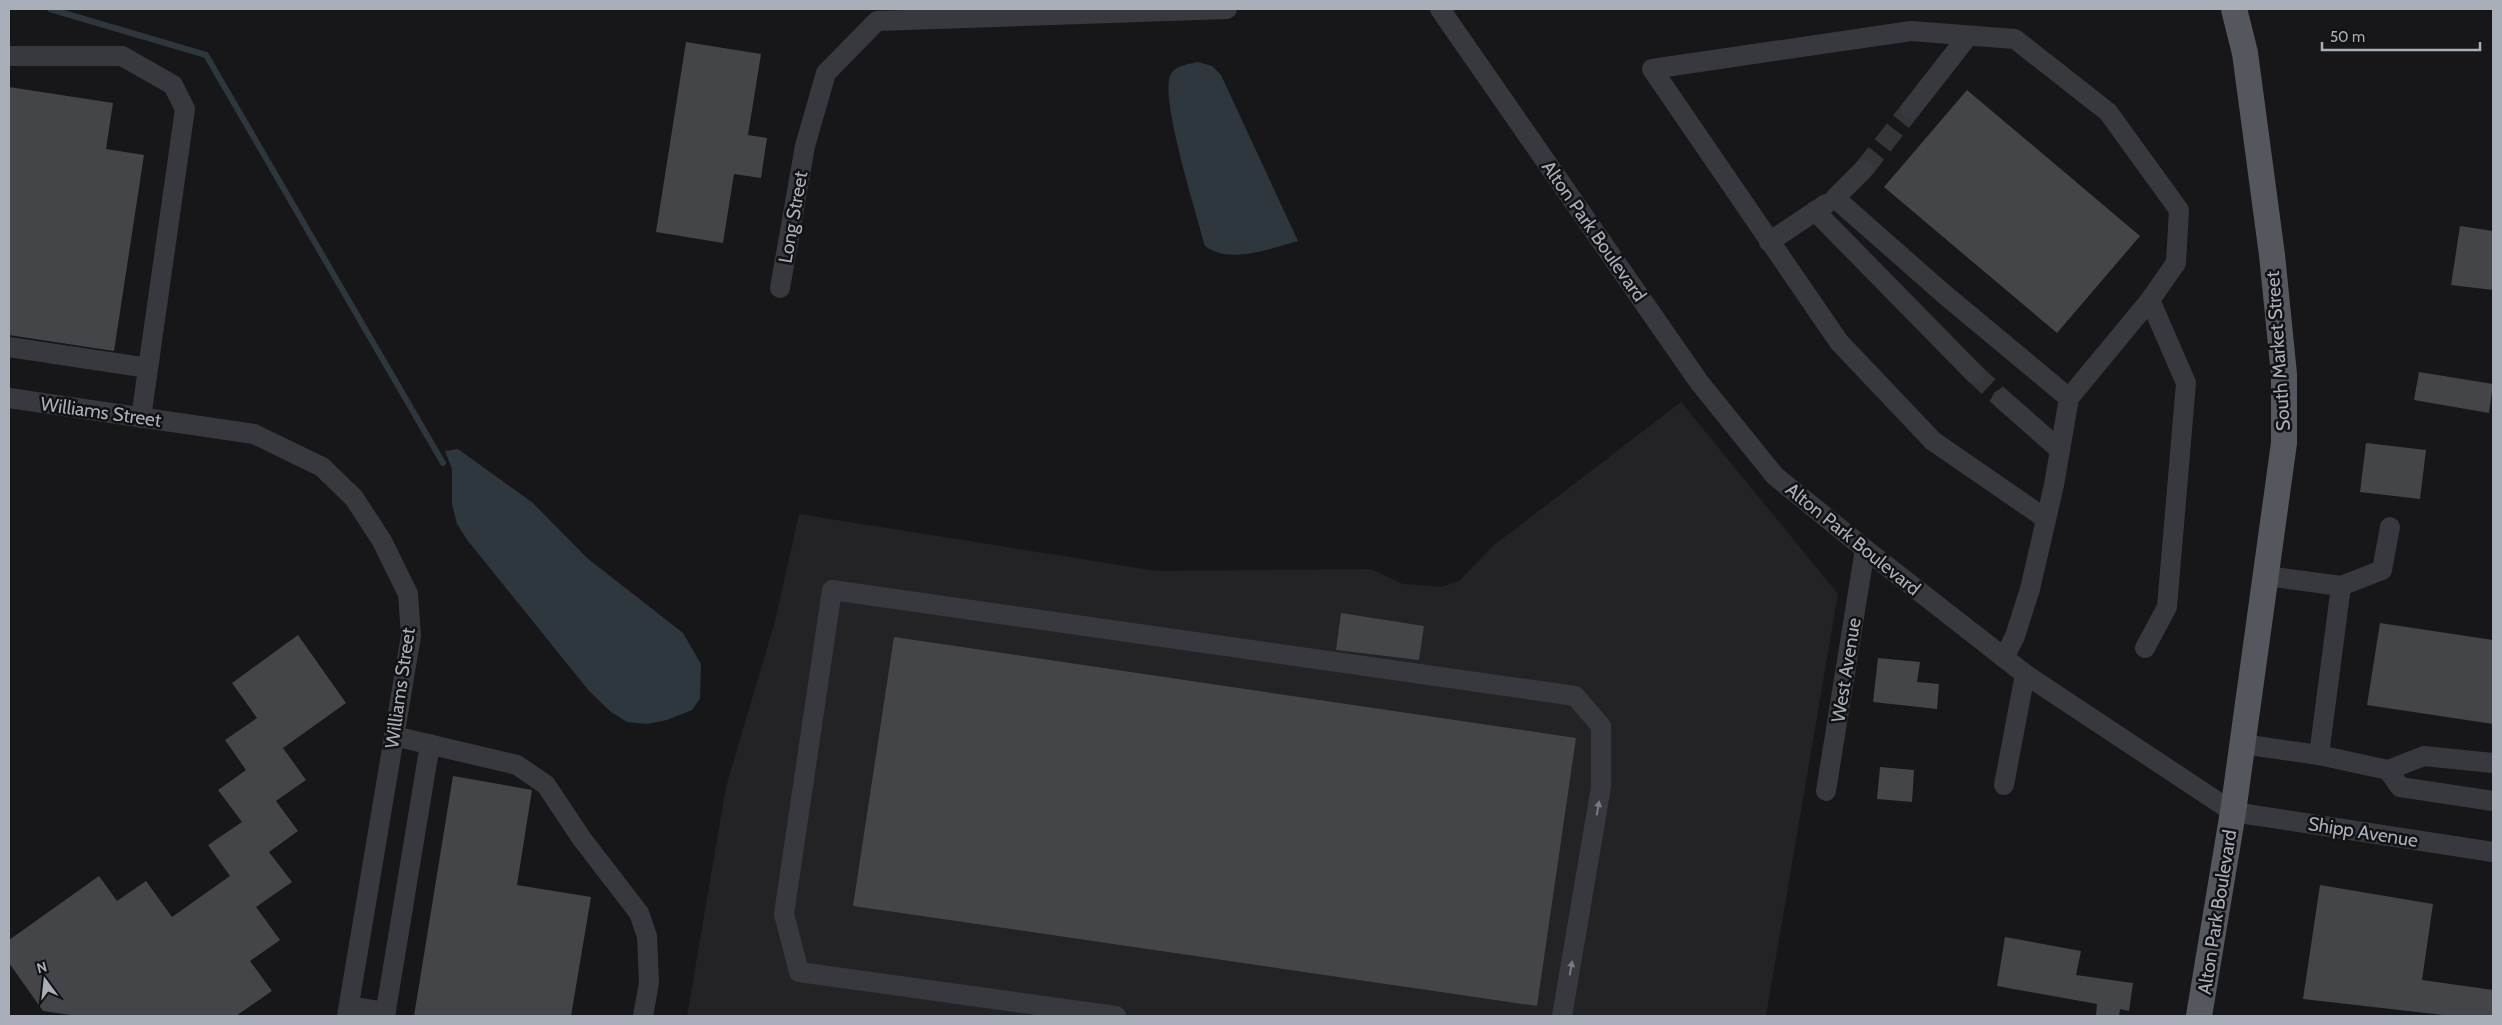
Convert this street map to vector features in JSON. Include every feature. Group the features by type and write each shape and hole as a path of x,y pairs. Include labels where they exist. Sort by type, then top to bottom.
{"main road":[{"name":"South Market Street","path":"2233,812 2284,443 2284,374 2272,255 2245,53 2234,9"},
{"name":"Alton Park Boulevard","path":"2199,1016 2233,812"}],"street":[{"name":"Long Street","path":"780,288 805,146 826,73 877,22 1227,9"},
{"name":"Alton Park Boulevard","path":"1440,9 1699,382 1775,476 2025,674 2233,812"},
{"path":"2004,658 2015,636 2030,589 2046,519 2069,398 2150,300 2176,263 2179,210 2108,112 2015,39 1911,31 1652,69 1839,342 1934,441 2046,519"},
{"path":"1911,109 1968,36"},
{"path":"9,56 122,56 173,85 185,109 141,418"},
{"path":"1769,242 1835,198 1864,168"},
{"path":"1835,198 1944,294 2069,398"},
{"path":"1815,211 1974,373"},
{"path":"2145,648 2167,608 2186,383 2150,300"},
{"path":"9,347 148,368"},
{"name":"Williams Street","path":"9,398 254,434 322,467 354,498 382,542 408,594 411,636 348,1011"},
{"path":"2002,399 2060,450"},
{"path":"2266,576 2341,586 2382,570 2390,527"},
{"name":"West Avenue","path":"1826,791 1865,549"},
{"path":"2319,755 2341,586"},
{"path":"1116,1016 799,972 784,914 832,590 1575,696 1601,726 1601,787 1562,1016"},
{"path":"2004,785 2025,674"},
{"path":"394,736 517,765 546,785 582,839 639,913 647,936 649,983 643,1016"},
{"path":"348,1011 385,1014 430,744"},
{"path":"2242,744 2319,755 2388,770 2424,756 2493,762"},
{"path":"2388,770 2400,787 2493,801"},
{"name":"Shipp Avenue","path":"2233,812 2493,852"}],"shaded area":[{"path":"1198,62 1212,66 1221,75 1298,241 1263,251 1238,255 1215,252 1205,246 1180,157 1168,86 1173,71 1183,65"},
{"path":"1681,402 1838,594 1766,1016 687,1016 726,787 775,621 799,514 1157,571 1371,569 1403,584 1441,587 1459,581 1493,546"},
{"path":"458,449 533,503 587,558 683,633 701,664 700,699 692,710 667,720 647,724 627,722 611,712 589,691 468,541 457,524 452,504 452,469 445,451"}],"building":[{"path":"686,42 761,54 748,135 767,138 761,178 734,174 723,243 656,232"},
{"path":"9,87 113,103 106,149 144,155 114,351 9,335"},
{"path":"1967,90 2140,236 2057,333 1884,187"},
{"path":"2460,226 2493,231 2493,290 2451,285"},
{"path":"2419,372 2493,384 2489,413 2414,400"},
{"path":"2366,443 2426,450 2420,499 2360,492"},
{"path":"1341,613 1424,626 1419,660 1336,650"},
{"path":"2380,623 2493,640 2493,724 2367,705"},
{"path":"298,635 346,703 283,748 306,780 276,801 298,831 269,852 292,882 256,907 280,940 250,961 272,991 236,1016 78,1016 43,1011 9,963 9,940 99,876 117,901 146,881 172,917 230,876 208,845 242,822 218,790 246,770 225,740 257,718 232,683"},
{"path":"894,637 1576,738 1537,1006 853,906"},
{"path":"1878,658 1920,662 1917,682 1939,684 1937,709 1873,702"},
{"path":"1880,767 1914,770 1912,802 1877,799"},
{"path":"453,776 532,790 517,885 591,897 571,1016 414,1016"},
{"path":"2320,885 2433,904 2422,980 2493,990 2493,1016 2452,1016 2303,999"},
{"path":"2005,937 2081,951 2076,975 2133,983 2129,1011 2120,1009 2119,1016 2096,1016 2097,1004 1997,986"}],"waterway":[{"path":"50,9 206,55 443,463"}],"tunnel":[{"path":"1864,169 1911,109"},
{"path":"1974,373 2002,399"}]}
